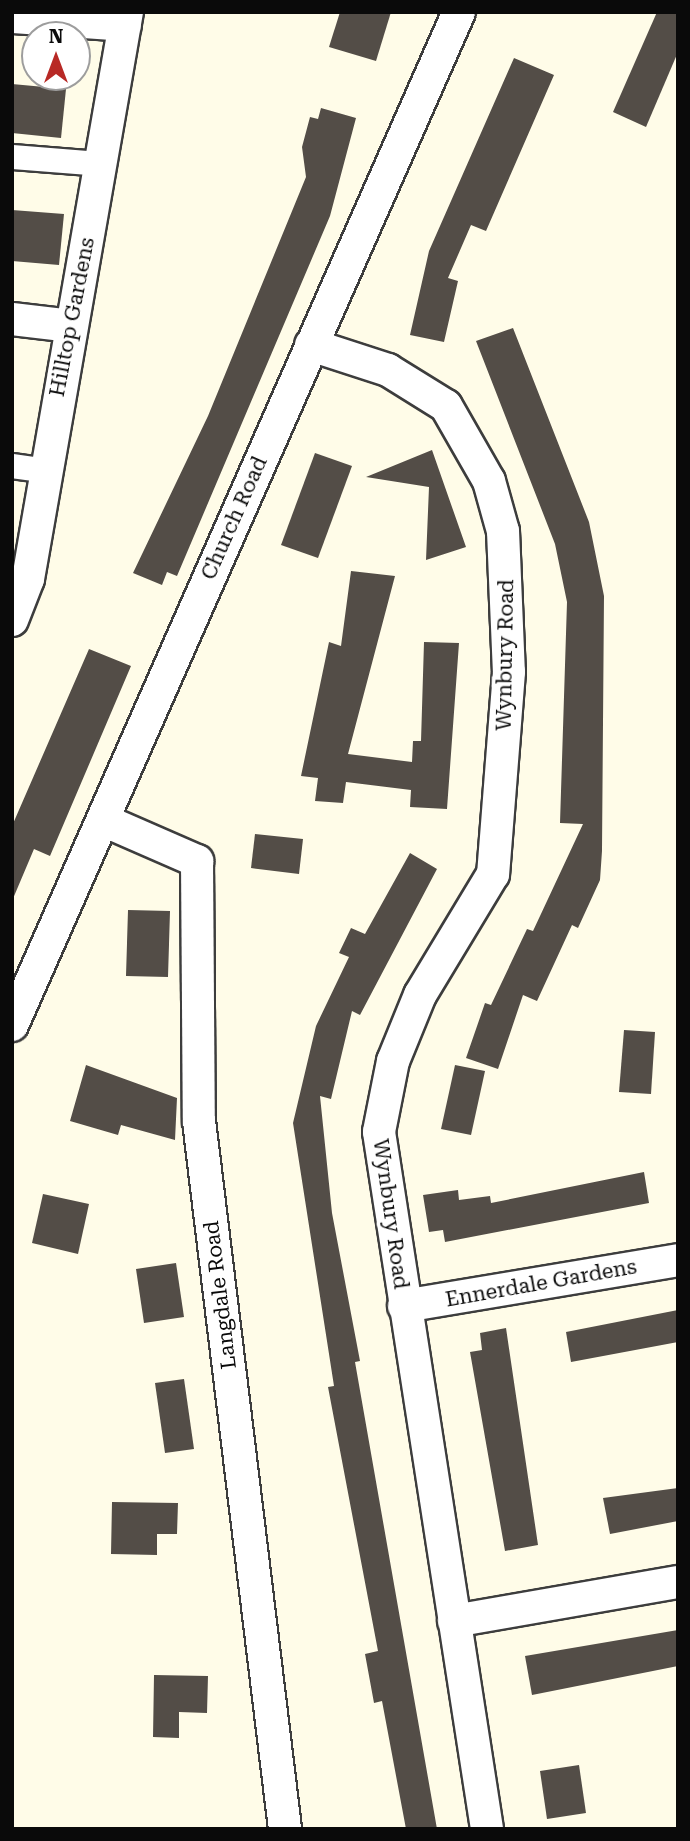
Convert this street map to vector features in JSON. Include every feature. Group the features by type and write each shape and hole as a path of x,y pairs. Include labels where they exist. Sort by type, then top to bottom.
{"street":[{"name":"Church Road","path":"12,1025 459,12"},
{"path":"12,18 126,19"},
{"name":"Hilltop Gardens","path":"12,621 28,579 27,468 72,326 126,19"},
{"path":"12,157 100,164"},
{"path":"12,319 72,326"},
{"name":"Wynbury Road","path":"311,345 388,370 446,407 489,481 509,594 493,874 420,995 393,1061 379,1132 487,1829"},
{"name":"Langdale Road","path":"103,820 197,861 199,1121 285,1829"},
{"name":"Ennerdale Gardens","path":"404,1306 678,1260"},
{"path":"454,1620 678,1582"}],"building":[{"path":"340,12 391,12 376,61 329,47"},
{"path":"657,12 678,12 678,52 646,127 613,112"},
{"path":"514,58 554,75 486,231 471,225 448,278 458,281 444,342 410,335 429,251"},
{"path":"12,84 21,85 21,91 66,91 61,138 12,133"},
{"path":"321,108 356,118 330,216 177,576 167,572 162,585 133,573 208,416 306,177 302,147 310,117 318,119"},
{"path":"12,210 64,214 59,265 12,261"},
{"path":"513,328 589,522 604,596 602,851 600,880 578,928 572,925 537,1001 523,995 498,1069 466,1058 485,1003 491,1005 527,929 533,931 583,824 560,823 567,602 555,544 476,341"},
{"path":"432,450 466,547 426,560 429,487 366,477"},
{"path":"315,453 352,466 318,558 281,545"},
{"path":"351,571 395,576 348,754 412,762 413,741 421,741 424,642 459,643 447,809 410,807 411,790 346,782 343,803 315,801 318,778 301,776 329,642 341,646"},
{"path":"89,649 131,666 50,856 34,849 12,901 12,826"},
{"path":"255,834 303,839 299,874 251,868"},
{"path":"410,853 437,869 360,1015 352,1011 331,1099 320,1096 332,1213 360,1361 355,1362 437,1829 406,1829 382,1701 374,1703 365,1654 378,1651 328,1387 334,1386 293,1123 316,1026 349,957 339,953 351,928 365,934"},
{"path":"128,910 170,911 168,977 126,976"},
{"path":"624,1030 655,1032 651,1094 619,1092"},
{"path":"86,1065 177,1098 175,1140 121,1125 118,1135 70,1121"},
{"path":"455,1065 485,1071 471,1135 441,1129"},
{"path":"644,1172 649,1203 445,1242 443,1230 429,1232 423,1195 458,1190 459,1200 490,1196 491,1203"},
{"path":"43,1194 89,1204 78,1254 32,1243"},
{"path":"176,1263 184,1317 144,1323 136,1269"},
{"path":"678,1310 678,1342 571,1362 566,1332"},
{"path":"506,1328 538,1545 505,1551 470,1352 482,1350 480,1333"},
{"path":"184,1379 194,1449 165,1453 155,1383"},
{"path":"678,1488 678,1521 610,1534 603,1498"},
{"path":"112,1502 178,1503 177,1534 157,1534 157,1555 111,1554"},
{"path":"678,1630 678,1666 532,1695 525,1656"},
{"path":"154,1675 208,1676 207,1713 179,1712 179,1738 153,1737"},
{"path":"579,1765 586,1813 547,1819 540,1771"}]}
